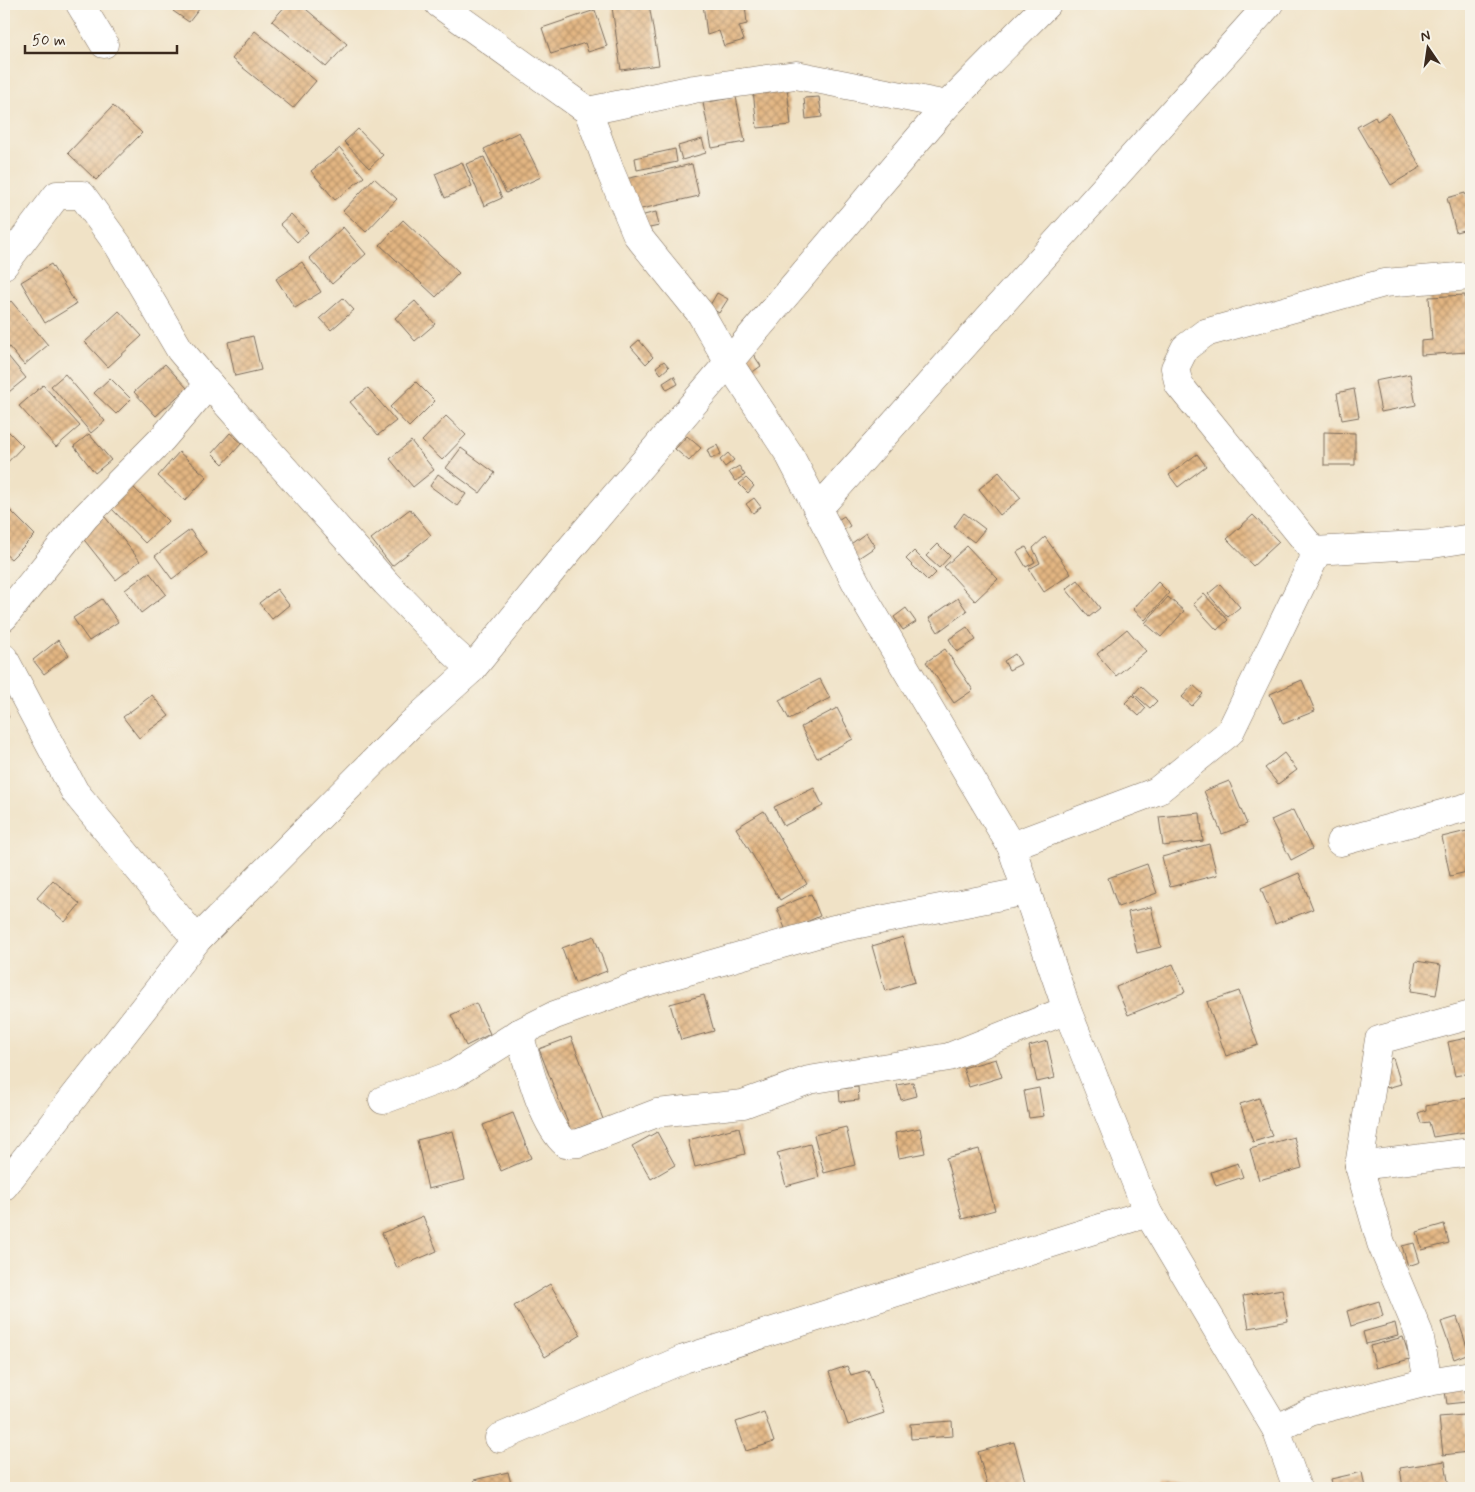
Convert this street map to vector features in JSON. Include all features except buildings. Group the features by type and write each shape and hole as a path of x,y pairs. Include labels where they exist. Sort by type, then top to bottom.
{"street":[{"path":"80,4 104,44"},
{"path":"439,4 588,111 637,235 700,314 729,363 789,454 864,598 1012,846 1067,1010 1148,1213 1276,1429 1297,1488"},
{"path":"4,1186 197,940 411,724 472,669 554,568 947,105 1047,4"},
{"path":"818,509 1269,4"},
{"path":"588,111 694,90 796,75 947,105"},
{"path":"4,265 57,195 82,195 118,245 180,350 208,384 386,583 472,669"},
{"path":"1012,846 1157,791 1230,732 1314,561 1314,551 1179,385 1175,368 1185,348 1205,333 1384,283 1471,276"},
{"path":"4,617 85,517 162,438 208,384"},
{"path":"1314,551 1433,544 1471,538"},
{"path":"4,658 75,792 197,940"},
{"path":"1340,842 1471,806"},
{"path":"384,1100 454,1074 519,1033 555,1015 639,985 834,928 1027,891"},
{"path":"519,1033 534,1083 553,1130 566,1144 579,1143 657,1113 743,1104 810,1080 949,1058 1067,1010"},
{"path":"1428,1382 1419,1333 1381,1243 1359,1166 1379,1040 1471,1015"},
{"path":"1359,1166 1471,1152"},
{"path":"499,1438 684,1359 1148,1213"},
{"path":"1276,1429 1310,1412 1428,1382 1471,1375"}]}
